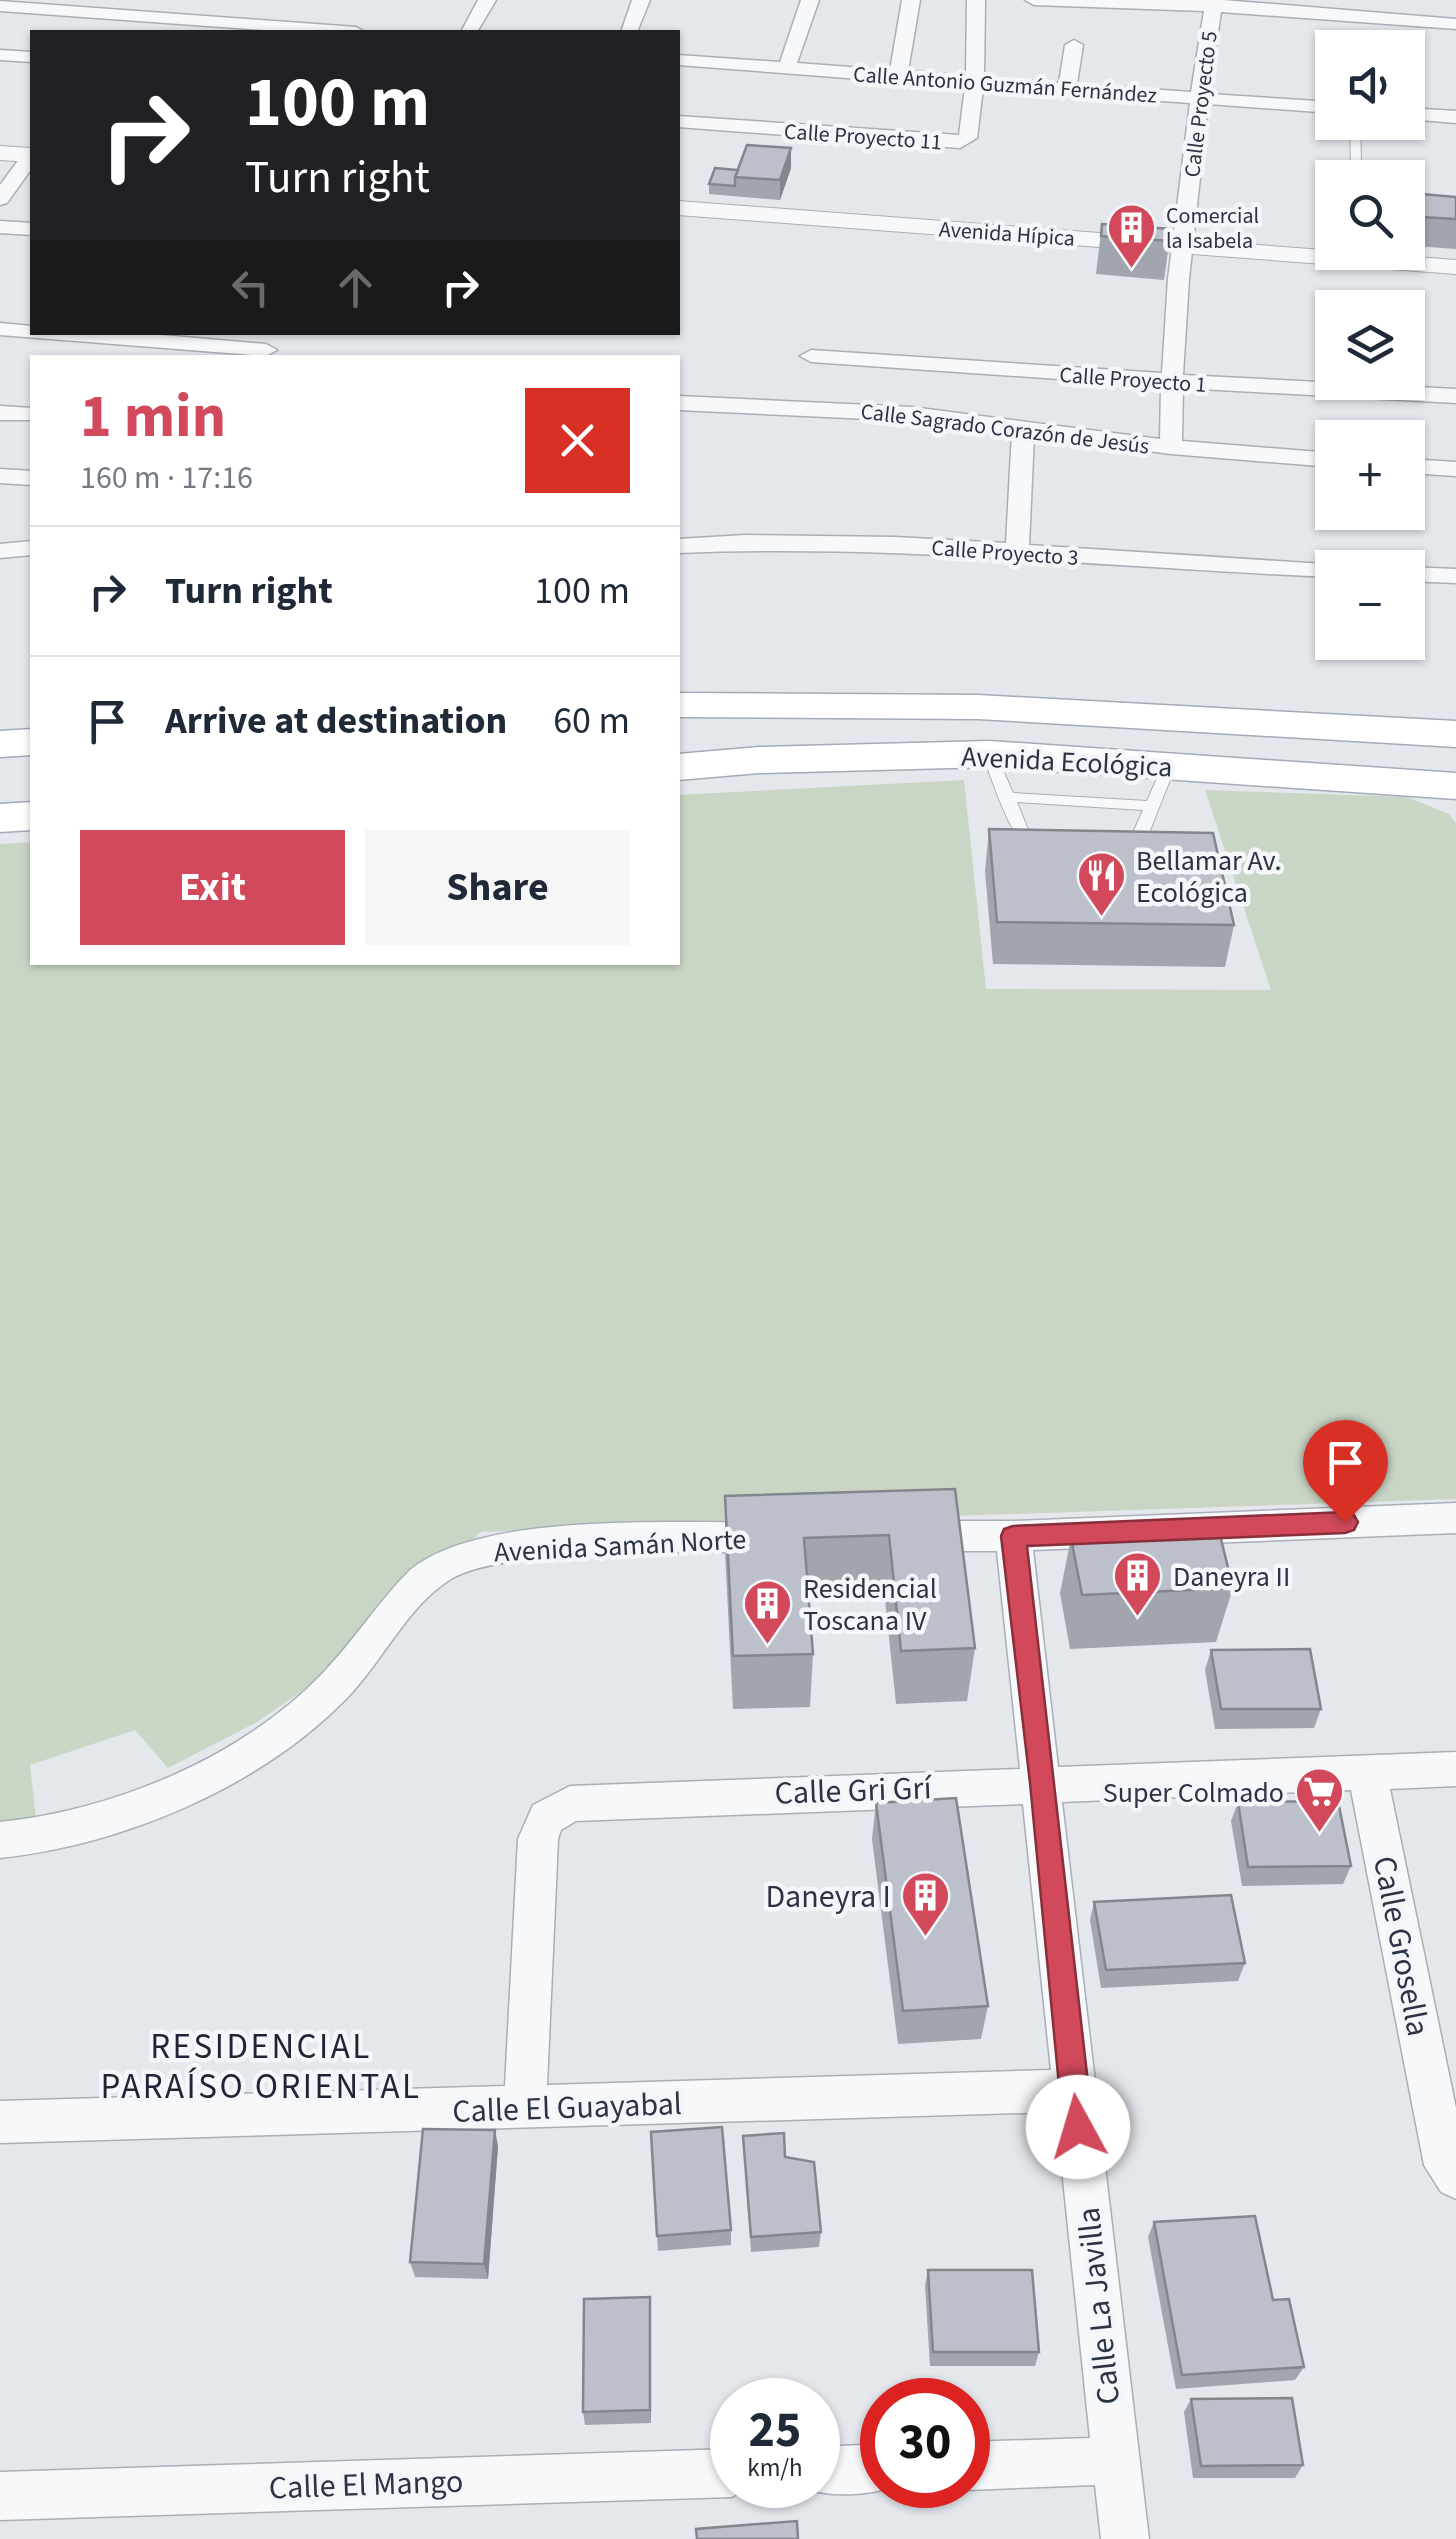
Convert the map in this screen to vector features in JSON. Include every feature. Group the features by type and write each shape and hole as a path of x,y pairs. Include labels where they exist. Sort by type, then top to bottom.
{"main road":[{"path":"680,705 978,707 1456,734"},
{"path":"0,744 30,742"},
{"name":"Avenida Ecológica","path":"680,767 989,754 1456,786"},
{"path":"0,818 30,816"}],"street":[{"path":"251,26 269,0"},
{"path":"470,30 487,0"},
{"path":"630,30 641,0"},
{"path":"787,68 810,0"},
{"path":"898,76 911,0"},
{"name":"Calle Proyecto 11","path":"680,122 960,142 968,138 975,82 976,0"},
{"path":"1034,0 1213,3 1456,24"},
{"name":"Calle Proyecto 5","path":"1171,447 1171,381 1183,247 1213,3"},
{"path":"0,6 217,28 321,30"},
{"path":"48,30 64,11"},
{"path":"1066,89 1074,45"},
{"path":"0,55 30,54"},
{"name":"Calle Antonio Guzmán Fernández","path":"680,60 1315,107"},
{"path":"1425,115 1456,117"},
{"path":"0,153 30,156"},
{"path":"0,199 30,159"},
{"name":"Avenida Hípica","path":"680,208 1456,267"},
{"path":"0,227 30,230"},
{"path":"0,329 30,332"},
{"path":"86,335 268,347"},
{"name":"Calle Proyecto 1","path":"811,356 1456,396"},
{"name":"Calle Sagrado Corazón de Jesús","path":"680,403 912,414 1171,447 1315,459"},
{"path":"0,413 30,414"},
{"path":"1017,553 1023,427"},
{"path":"1425,467 1456,470"},
{"path":"0,476 30,478"},
{"name":"Calle Proyecto 3","path":"680,546 745,542 894,544 1315,569"},
{"path":"0,550 30,548"},
{"path":"1425,575 1456,576"},
{"path":"880,1536 1013,1536 1456,1518"},
{"name":"Calle La Javilla","path":"1013,1536 1125,2539"},
{"name":"Avenida Samán Norte","path":"0,1840 30,1839 126,1812 238,1760 330,1691 437,1569 466,1556 582,1543 804,1537"},
{"name":"Calle Gri Grí","path":"525,2108 538,1839 547,1818 570,1804 1456,1769"},
{"name":"Calle Grosella","path":"1367,1771 1446,2165 1456,2177"},
{"name":"Calle El Guayabal","path":"0,2122 1074,2090"},
{"path":"990,2465 1115,2461"},
{"name":"Calle El Mango","path":"0,2496 710,2474"}],"lane":[{"path":"989,754 1025,839 1036,850 1053,856"},
{"path":"1116,857 1139,846 1149,806 1168,765"},
{"path":"1010,798 1149,806"}],"green space":[{"path":"964,780 986,989 1271,990 1205,790 1407,797 1449,814 1456,823 1456,1499 480,1532 405,1620 257,1722 168,1768 135,1730 30,1765 36,1819 0,1821 0,844 30,842 30,965 680,965 680,795"}],"building":[{"path":"747,145 791,148 780,180 735,177"},
{"path":"715,168 738,170 735,186 709,184"},
{"path":"1425,194 1456,197 1456,219 1425,217"},
{"path":"1102,224 1171,229 1170,241 1101,236"},
{"path":"989,829 1213,833 1234,925 997,922"},
{"path":"955,1489 975,1648 901,1651 889,1535 804,1538 813,1654 733,1656 725,1496"},
{"path":"1219,1531 1233,1588 1082,1595 1071,1538"},
{"path":"1310,1649 1321,1709 1221,1709 1211,1650"},
{"name":"Daneyra I","path":"956,1798 988,2006 903,2011 876,1803"},
{"path":"1338,1801 1351,1866 1248,1867 1238,1802"},
{"path":"1231,1895 1245,1963 1106,1970 1094,1902"},
{"path":"722,2127 731,2230 657,2236 651,2132"},
{"path":"423,2129 495,2130 484,2264 410,2262"},
{"path":"784,2133 785,2157 814,2162 821,2232 751,2237 743,2136"},
{"path":"1255,2216 1273,2300 1289,2299 1304,2367 1182,2375 1154,2222"},
{"path":"928,2270 1032,2270 1039,2352 933,2352"},
{"path":"650,2297 650,2410 583,2412 584,2299"},
{"path":"1292,2398 1303,2465 1201,2466 1191,2399"},
{"path":"797,2521 798,2539 697,2539 696,2529"}],"place":[{"name":"Comercial la Isabela","path":"1131,270"},
{"name":"Bellamar Av. Ecológica","path":"1101,918"},
{"name":"Daneyra II","path":"1138,1618"},
{"name":"Residencial Toscana IV","path":"768,1646"},
{"name":"Super Colmado","path":"1319,1834"},
{"name":"Daneyra I","path":"926,1938"}],"district":[{"name":"RESIDENCIAL PARAÍSO ORIENTAL","path":"261,2066"}],"route":[{"path":"1078,2127 1013,1536 1345,1522"}]}
